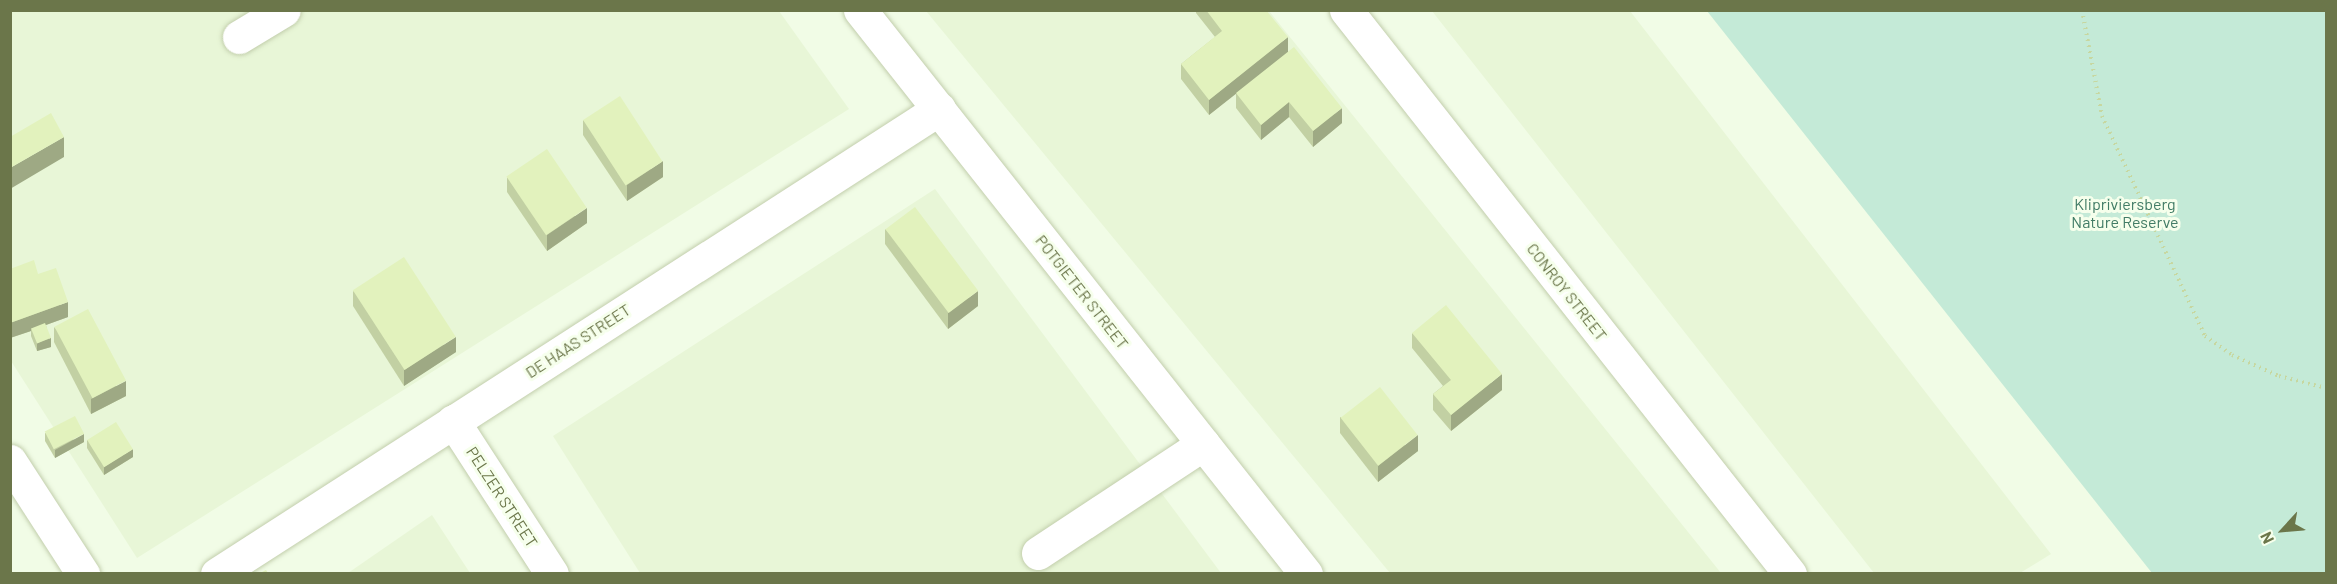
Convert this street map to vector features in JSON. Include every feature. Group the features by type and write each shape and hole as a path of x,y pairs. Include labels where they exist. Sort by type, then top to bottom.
{"street":[{"path":"239,37 284,10"},
{"name":"POTGIETER STREET","path":"860,10 1306,573"},
{"name":"CONROY STREET","path":"1346,10 1790,573"},
{"name":"DE HAAS STREET","path":"217,573 939,109"},
{"name":"PELZER STREET","path":"453,421 552,573"},
{"path":"1038,553 1203,444"},
{"path":"10,461 83,573"}],"path":[{"path":"2082,10 2102,116 2205,336 2232,355 2279,376 2326,388"}],"shaded area":[{"path":"11,11 779,11 849,109 137,558 11,361"},
{"path":"926,11 1269,11 1721,573 1390,573"},
{"path":"1432,11 1630,11 2051,554 2020,573 1874,573"},
{"path":"935,189 1221,573 640,573 553,436"},
{"path":"432,515 470,573 348,573"}],"green space":[{"name":"Klipriviersberg Nature Reserve","path":"1707,11 2326,11 2326,573 2152,573"}],"building":[{"path":"1206,10 1266,10 1288,37 1209,100 1181,64 1222,31"},
{"path":"1294,47 1342,108 1313,131 1289,102 1261,125 1236,93"},
{"path":"620,96 662,161 626,185 583,120"},
{"path":"51,113 64,137 10,168 10,137"},
{"path":"547,149 587,208 546,235 506,176"},
{"path":"915,207 978,291 949,313 885,229"},
{"path":"404,257 456,337 405,370 353,290"},
{"path":"34,260 38,274 56,268 68,302 10,323 10,269"},
{"path":"1446,305 1502,374 1451,415 1433,394 1451,380 1412,333"},
{"path":"88,309 126,381 92,398 54,327"},
{"path":"45,323 51,338 37,343 31,329"},
{"path":"1380,387 1418,435 1378,466 1341,418"},
{"path":"75,416 84,434 54,449 45,431"},
{"path":"116,422 133,449 104,467 87,440"}]}
